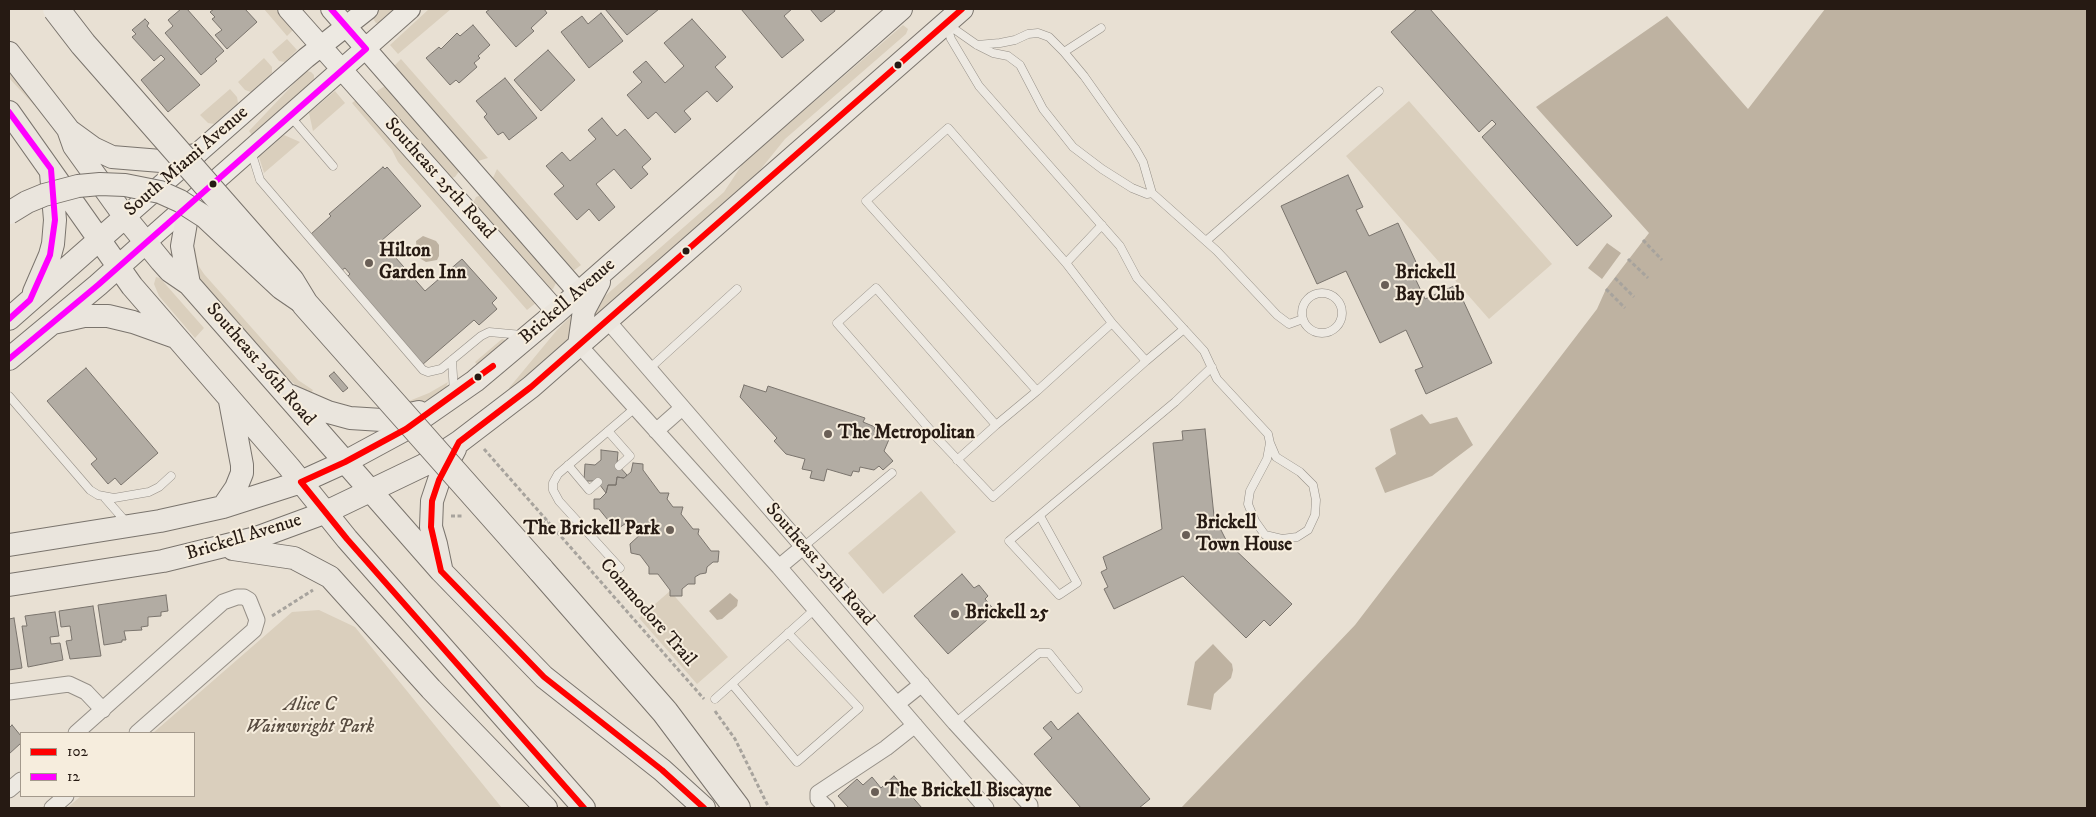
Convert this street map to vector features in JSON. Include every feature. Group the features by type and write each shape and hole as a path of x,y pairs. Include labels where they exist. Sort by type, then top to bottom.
{"highway":[{"path":"56,9 83,44 291,281 305,304 665,712 736,808"}],"main road":[{"name":"Southeast 25th Road","path":"288,9 557,312"},
{"name":"Southeast 25th Road","path":"331,9 579,293"},
{"name":"South Miami Avenue","path":"9,319 320,47 368,9"},
{"name":"South Miami Avenue","path":"9,359 98,285 117,266 189,205 410,9"},
{"name":"Brickell Avenue","path":"9,544 185,517 223,507 301,482 345,462 406,429 447,401 529,336 901,9"},
{"name":"Brickell Avenue","path":"9,585 145,564 256,538 324,513 424,465 497,414 608,320 947,13"},
{"path":"9,53 68,129 93,148 112,157 162,161 195,155"},
{"path":"9,112 132,286 301,482 324,513 584,808"},
{"name":"Southeast 26th Road","path":"68,129 74,146 125,217 170,271 189,284 441,571 544,677 662,770 704,808"},
{"path":"30,300 50,256 53,244 55,220 51,169"},
{"path":"452,193 475,174"},
{"path":"9,213 27,202 44,195 78,186 100,184 125,185 160,192 180,201 204,217 281,288 305,304"},
{"path":"189,205 182,246 189,284"},
{"path":"579,345 584,310 604,272"},
{"path":"50,324 84,316 108,316 134,322 176,337"},
{"path":"284,392 333,414 366,420 398,418 447,401"},
{"path":"223,507 236,488 242,473 241,456 230,400"},
{"path":"441,571 431,527 432,501 439,480 459,442"},
{"path":"219,548 294,558 330,577 431,690 546,808"}],"street":[{"name":"Southeast 25th Road","path":"608,320 955,723 1030,804 1030,808"},
{"name":"Southeast 25th Road","path":"579,345 778,567 986,808"},
{"path":"656,431 682,408"},
{"path":"778,567 803,547"},
{"path":"77,732 223,602 237,597 244,597 249,600 257,620 254,630 138,732"},
{"path":"9,692 69,684 86,692 103,710"},
{"path":"897,704 922,684"},
{"path":"827,808 818,798 818,793 886,748 915,725"},
{"path":"9,790 20,781"},
{"path":"52,808 65,797"}],"lane":[{"path":"947,13 977,45 993,53 1008,56 1020,65 1044,109 1073,147 1132,188 1147,194 1152,193"},
{"path":"947,13 951,39 979,86 1120,246 1137,278 1204,350 1217,379 1268,434 1276,458 1300,472 1313,485 1316,500 1315,515 1308,530 1297,537 1282,539 1265,535 1255,521 1248,504 1250,491 1267,459 1270,443"},
{"path":"1064,52 1101,28"},
{"path":"977,45 1015,40 1028,34 1038,33 1049,37 1084,76 1135,148 1143,162 1152,193 1206,241 1277,315 1289,324 1303,319"},
{"path":"1206,241 1379,91"},
{"path":"290,116 333,166"},
{"path":"1037,391 866,201 948,128 1066,263 1112,322 1146,361"},
{"path":"251,150 260,180 423,370 435,372 481,336 490,332 529,336"},
{"path":"1066,263 1102,226"},
{"path":"996,425 876,288 836,323 957,460 993,497 1184,329"},
{"path":"649,369 737,289"},
{"path":"1317,293 1330,294 1339,302 1341,308 1340,321 1336,326 1324,332 1311,329 1303,319 1303,305 1306,300 1317,293"},
{"path":"957,460 1037,391 1112,322"},
{"path":"447,401 452,360"},
{"path":"1040,516 1077,583 1059,594 1009,541 1175,402 1212,367"},
{"path":"9,396 90,490 105,498 116,512 132,526"},
{"path":"620,568 552,490 553,483 558,474 635,408"},
{"path":"608,431 630,456 619,466"},
{"path":"568,465 590,490 598,482"},
{"path":"803,547 892,474"},
{"path":"105,498 149,492 159,487 171,476"},
{"path":"711,701 814,610"},
{"path":"732,684 797,762 859,708 788,633"},
{"path":"955,723 1039,653 1049,653 1078,689"}],"path":[{"path":"1643,240 1662,260"},
{"path":"1628,259 1648,278"},
{"path":"1614,278 1634,297"},
{"path":"1606,289 1625,308"},
{"name":"Commodore Trail","path":"484,449 711,701"},
{"path":"266,620 296,599 317,588"},
{"path":"713,710 735,739 769,808"}],"green space":[{"path":"264,9 276,9 294,29 287,36"},
{"path":"374,9 399,9 380,23 376,23 372,17"},
{"path":"429,9 451,9 398,54 390,45"},
{"path":"903,25 908,29 906,34 785,139 752,180 597,316 594,315 596,306 605,296 724,192 743,163"},
{"path":"287,39 297,50 285,62 279,61 272,52"},
{"path":"264,58 272,67 272,73 251,92 245,90 238,82"},
{"path":"401,59 488,158 478,161 394,66"},
{"path":"9,66 36,103 34,105 9,78"},
{"path":"307,71 314,75 312,83 252,135 249,131"},
{"path":"385,86 460,170 455,177 452,178 376,95 377,91"},
{"path":"230,89 237,97 238,103 214,124 208,123 200,115"},
{"path":"335,91 345,103 313,131 309,113"},
{"path":"356,100 510,274 518,276 537,302 527,310 398,162 392,150 352,103"},
{"path":"1409,101 1552,264 1489,319 1346,156"},
{"path":"284,135 300,142 264,173 259,157"},
{"path":"497,169 581,265 572,272 564,267 564,259 493,178"},
{"path":"484,194 557,281 553,289 549,290 472,205 476,197"},
{"path":"188,248 195,248 198,265 204,274 298,380 313,390 310,395 284,375 201,281 196,274"},
{"path":"156,277 160,278 204,328 195,338 159,296 154,284"},
{"path":"581,306 577,335 511,390 509,388 557,330"},
{"path":"502,339 506,340 478,366 475,362"},
{"path":"448,382 444,392 412,407 409,401 429,393"},
{"path":"921,491 956,532 883,594 848,553"},
{"path":"670,591 728,657 697,684 639,618"},
{"name":"Alice C Wainwright Park","path":"319,610 355,627 502,808 67,808 80,797 195,797 195,732 154,732 292,612"}],"shaded area":[{"path":"1825,9 2087,9 2087,808 1181,808 1355,625 1597,309 1606,289 1649,233 1536,107 1667,16 1748,109"},
{"path":"423,236 436,241 439,245 437,260 426,262 417,253 416,241"},
{"path":"1607,243 1621,253 1602,279 1588,268"},
{"path":"1422,414 1430,424 1457,417 1473,445 1432,476 1385,493 1375,468 1396,454 1390,429"},
{"path":"730,593 738,600 737,606 722,619 717,620 709,611"},
{"path":"1213,644 1232,664 1231,678 1214,694 1211,710 1187,705 1195,662"}],"building":[{"path":"181,9 187,9 224,51 215,59 217,61 201,75 165,33 173,26 168,20"},
{"path":"214,9 245,9 257,22 227,49 215,35 222,30 212,19 215,17 210,12"},
{"path":"490,9 544,9 547,13 531,28 534,31 516,47 486,12"},
{"path":"605,9 659,9 627,35"},
{"path":"741,9 792,9 784,16 804,40 782,58"},
{"path":"810,9 834,9 835,11 821,22"},
{"path":"1417,9 1430,9 1612,216 1577,246 1482,137 1496,124 1492,120 1479,132 1391,32"},
{"path":"601,13 623,41 589,68 561,32 582,16 588,24"},
{"path":"145,19 149,23 147,26 200,85 168,112 141,80 165,59 161,55 154,61 132,37 136,34 132,30"},
{"path":"692,19 726,57 715,67 733,87 717,102 707,91 684,111 691,119 675,133 656,112 648,119 627,95 642,82 633,72 646,61 665,83 684,66 664,43"},
{"path":"473,25 490,45 478,56 480,58 474,63 477,67 459,83 456,80 450,85 426,58 439,47 441,49 457,33 460,36"},
{"path":"548,50 575,80 541,111 514,80"},
{"path":"505,78 537,118 509,140 503,132 498,135 484,117 487,114 476,101"},
{"path":"602,118 617,136 625,129 651,159 642,167 648,174 631,189 614,169 596,184 615,207 599,221 589,209 577,220 554,194 564,186 546,166 562,152 570,161 596,139 588,130"},
{"name":"Hilton Garden Inn","path":"383,167 385,169 387,167 421,206 381,241 425,291 462,259 497,298 492,303 497,309 479,325 474,320 422,365 346,278 350,274 345,268 342,270 311,234 331,216 329,214"},
{"name":"Brickell Bay Club","path":"1348,175 1363,207 1356,210 1369,236 1398,223 1421,273 1414,276 1425,299 1456,285 1492,363 1426,394 1415,370 1423,367 1406,330 1380,343 1346,271 1317,284 1281,206"},
{"path":"86,368 158,453 121,485 115,478 108,484 91,464 97,459 47,401"},
{"path":"334,372 348,388 343,392 329,376"},
{"name":"The Metropolitan","path":"744,385 766,392 768,386 865,418 863,422 875,427 874,431 890,437 884,451 893,461 883,470 879,466 874,470 860,467 859,472 853,471 851,476 827,469 824,481 810,478 812,471 802,469 805,459 786,454 774,441 777,438 740,397"},
{"name":"Brickell Town House","path":"1205,429 1214,516 1227,542 1292,604 1270,626 1264,620 1246,638 1183,576 1114,609 1104,589 1108,587 1101,572 1107,569 1103,557 1162,529 1153,443 1183,440 1182,431"},
{"path":"601,450 618,452 617,464 627,475 624,478 617,477 616,485 608,485 606,493 597,481 584,481 585,464 595,465 601,460"},
{"name":"The Brickell Park","path":"633,463 643,464 643,470 660,493 669,493 667,499 673,507 683,507 681,514 693,529 699,529 698,534 711,551 719,551 718,562 713,562 707,567 706,573 695,577 695,584 688,584 682,589 682,596 670,596 670,590 658,574 649,574 649,567 640,555 631,553 630,544 643,532 632,519 616,530 599,509 594,509 594,499 600,499 606,493 608,485 616,485 617,477 624,478 631,472"},
{"name":"Brickell 25","path":"962,574 974,588 979,585 988,596 985,599 996,612 948,654 914,616"},
{"path":"166,595 168,611 161,612 161,616 148,617 148,626 141,627 142,630 124,631 126,640 104,645 98,605"},
{"path":"93,606 101,656 70,659 66,641 72,640 70,626 61,627 59,611"},
{"path":"55,612 59,636 50,637 51,644 60,643 63,660 28,667 22,626 27,626 25,616"},
{"path":"14,618 22,668 9,670 9,619"},
{"path":"1078,713 1150,799 1139,808 1081,808 1034,754 1052,738 1043,728 1051,721 1058,730"},
{"path":"12,725 20,735 20,744 9,754 9,728"},
{"name":"The Brickell Biscayne","path":"894,776 922,808 849,808 838,796 857,779 863,785 872,777 881,788"}],"transit line":[{"name":"12","path":"9,359 98,285 366,49 331,9"},
{"name":"102","path":"441,571 431,527 432,501 439,480 459,442 531,387 962,9"},
{"name":"12","path":"9,112 51,169 55,220 50,255 30,300 9,319"},
{"name":"102","path":"301,482 345,462 406,429 493,366"},
{"name":"102","path":"301,482 347,539 584,808"},
{"name":"102","path":"441,571 544,677 662,770 704,808"}],"place":[{"name":"Hilton Garden Inn","path":"369,263"},
{"name":"Brickell Bay Club","path":"1385,285"},
{"name":"The Metropolitan","path":"828,434"},
{"name":"The Brickell Park","path":"670,530"},
{"name":"Brickell Town House","path":"1186,535"},
{"name":"Brickell 25","path":"955,614"},
{"name":"The Brickell Biscayne","path":"875,792"}]}
